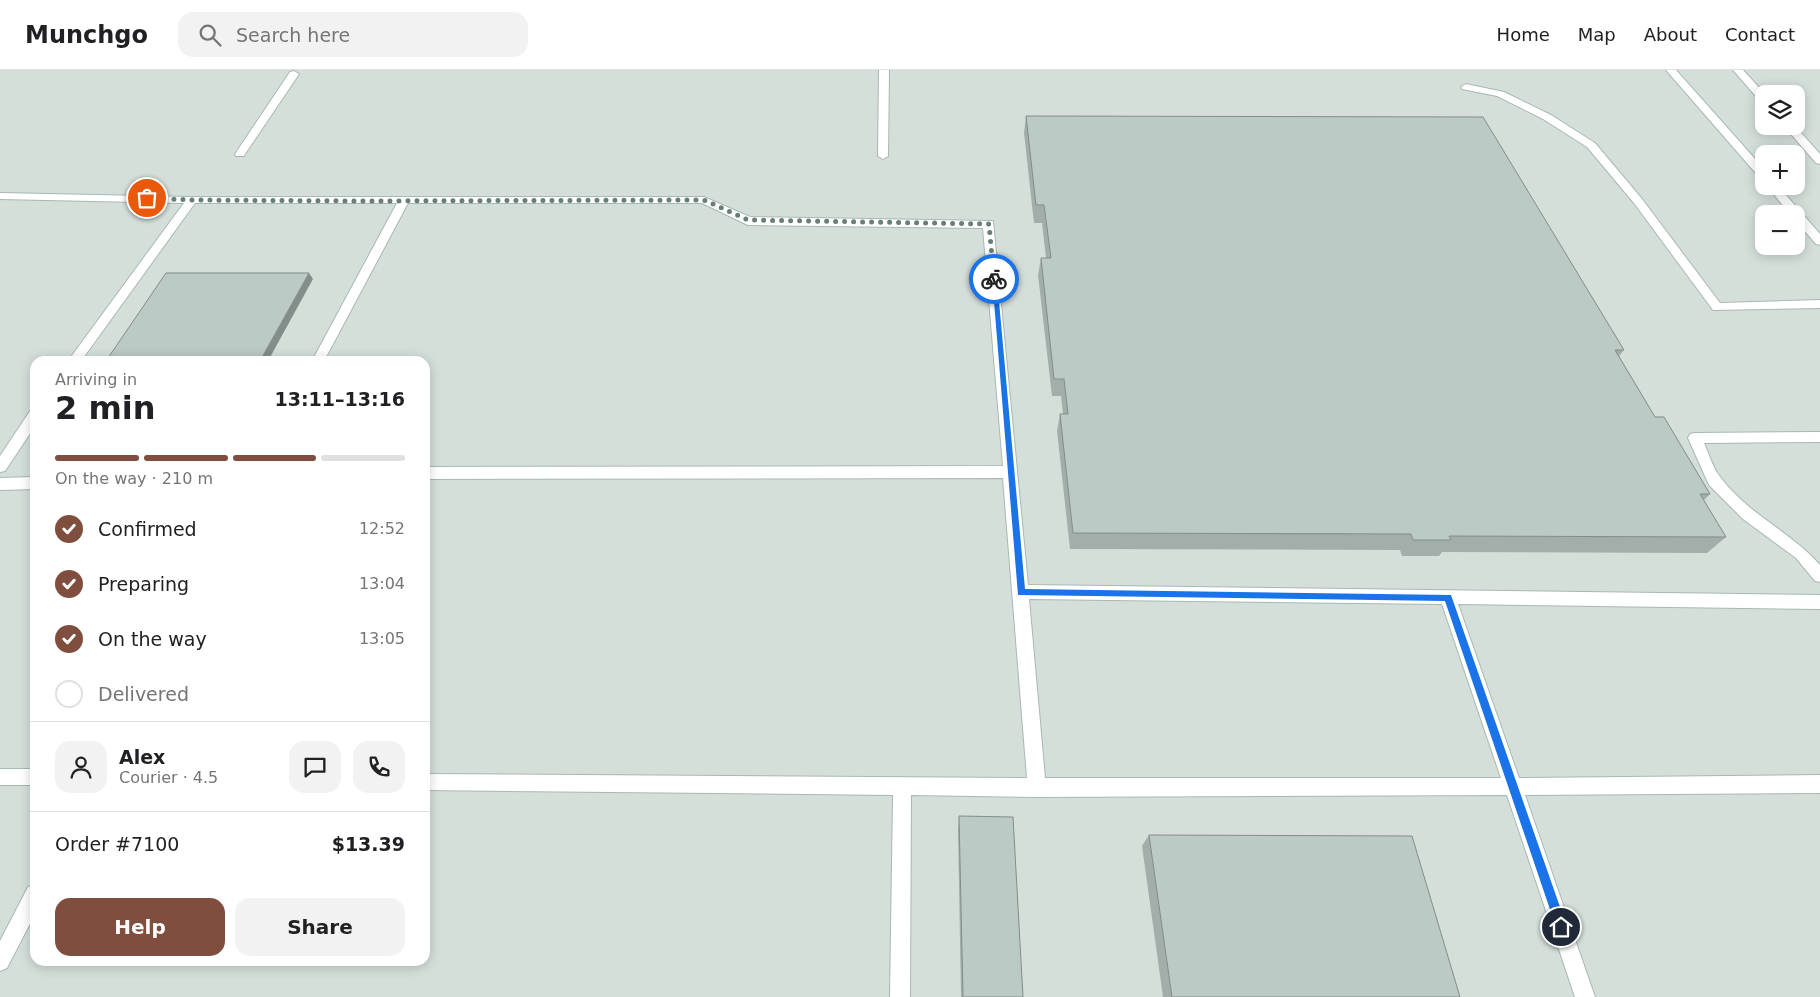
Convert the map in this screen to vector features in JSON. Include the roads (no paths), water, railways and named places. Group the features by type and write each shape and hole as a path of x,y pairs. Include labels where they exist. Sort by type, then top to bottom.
{"lane":[{"path":"883,156 884,70"},
{"path":"1671,70 1755,166"},
{"path":"1738,70 1755,89"},
{"path":"240,154 294,74"},
{"path":"1466,87 1500,94 1547,117 1591,145 1638,201 1717,306 1820,304"},
{"path":"1797,135 1820,161"},
{"path":"1780,195 1820,241"},
{"path":"0,196 192,200 704,200 748,220 989,224 1037,788"},
{"path":"78,356 192,200"},
{"path":"321,356 404,201"},
{"path":"0,467 9,451 30,423"},
{"path":"1820,437 1695,438 1714,481 1748,515 1801,554 1820,576"},
{"path":"430,473 1011,472"},
{"path":"0,484 30,483"},
{"path":"1021,592 1820,602"},
{"path":"1448,597 1585,997"},
{"path":"0,777 30,778"},
{"path":"430,782 902,788 1514,788 1820,784"},
{"path":"900,997 902,788"},
{"path":"0,961 30,904"}]}
